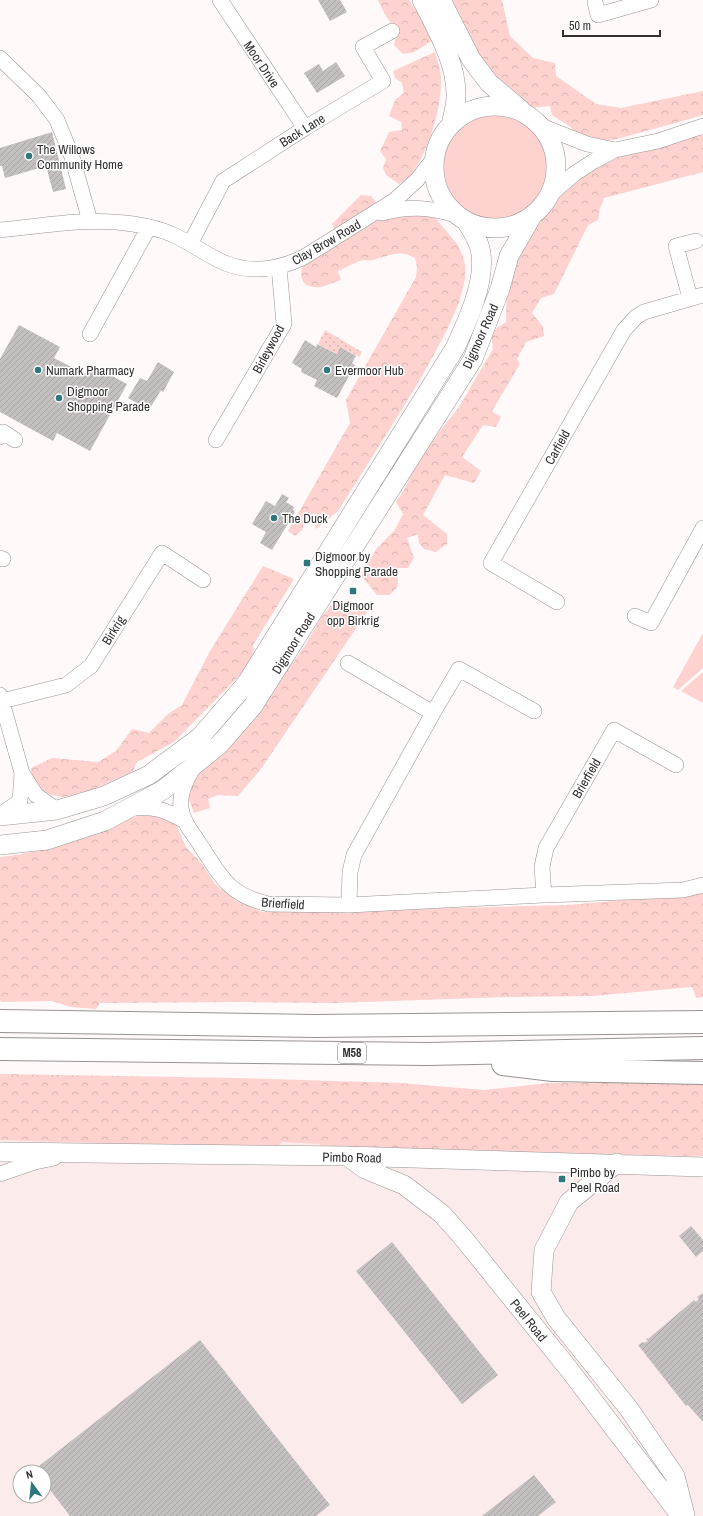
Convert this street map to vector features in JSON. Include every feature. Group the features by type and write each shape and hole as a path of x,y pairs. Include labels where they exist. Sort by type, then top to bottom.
{"highway":[{"name":"M58","path":"0,1021 314,1026 703,1022"},
{"name":"M58","path":"0,1049 427,1054 703,1048"},
{"path":"427,1054 553,1070 703,1073"}],"street":[{"name":"Moor Drive","path":"220,0 305,128"},
{"path":"422,0 432,19 453,68 456,98 451,125"},
{"path":"441,0 471,59 489,83 541,126 551,141 556,158 556,176 551,194"},
{"path":"595,2 598,15 651,0"},
{"name":"Back Lane","path":"190,244 223,181 305,128 383,81 363,47 392,31"},
{"path":"0,58 39,96 57,120 72,157 90,221"},
{"path":"525,113 509,108 492,106 476,109 460,117 451,125 438,145 435,157 434,174 439,192 448,207 461,218 482,227 500,228 517,225 532,216 543,206 551,194 574,174 594,161 615,150 658,141 703,126"},
{"path":"541,126 588,144 615,150"},
{"name":"Clay Brow Road","path":"279,267 291,264 304,257 395,200 417,180 435,157"},
{"name":"Clay Brow Road","path":"373,215 402,208 433,209 461,218"},
{"name":"Digmoor Road","path":"0,845 47,840 105,820 163,790 194,767 219,745 253,706 473,359 500,289 509,256 532,216"},
{"name":"Digmoor Road","path":"0,815 57,810 104,796 149,775 200,737 246,684 455,348 473,308 481,271 481,254 476,238 461,218"},
{"path":"0,230 90,221 132,224 149,227 171,234 226,263 243,268 263,269 279,267"},
{"path":"90,334 149,227"},
{"name":"Carfield","path":"557,602 491,563 624,330 636,317 644,312 696,296 676,246 696,241"},
{"name":"Birleywood","path":"216,440 284,324 279,267"},
{"path":"635,616 651,623 703,528"},
{"name":"Birkrig","path":"57,810 36,795 22,773 1,698 66,685 91,666 162,553 203,580"},
{"path":"348,663 433,713"},
{"path":"349,905 350,872 354,855 459,669 534,711"},
{"name":"Brierfield","path":"544,895 542,867 546,848 614,730 676,765"},
{"name":"Brierfield","path":"183,820 181,799 183,788 194,767"},
{"name":"Birkrig","path":"0,815 20,801 22,773"},
{"name":"Brierfield","path":"130,808 152,807 167,811 183,820 221,878 242,895 256,902 268,904 349,905 544,895 683,890 703,885"},
{"name":"Pimbo Road","path":"0,1152 347,1156 703,1167"},
{"path":"0,1174 35,1162 74,1154"},
{"name":"Peel Road","path":"347,1156 365,1169 404,1185 442,1214 568,1368 681,1516"},
{"name":"Peel Road","path":"617,1164 569,1202 544,1250 541,1292 556,1318 629,1409 675,1476 686,1516"}],"shaded area":[{"path":"0,1129 703,1144 703,1516 0,1516"}],"green space":[{"path":"378,0 409,0 423,22 432,41 414,52 403,54 394,45 397,31 385,15"},
{"path":"438,0 502,0 510,36 533,58 555,63 556,76 596,104 621,108 703,91 703,115 617,139 590,142 575,137 572,128 552,115 550,106 520,109"},
{"path":"435,52 440,69 441,81 435,123 419,162 410,176 399,184 386,175 383,168 386,159 380,151 389,132 402,130 401,122 389,116 395,100 404,93 402,83 395,78 393,71"},
{"path":"496,114 516,118 534,129 545,147 549,167 545,187 534,205 516,216 496,220 476,216 458,205 447,187 443,167 447,147 458,129 476,118"},
{"path":"702,135 703,172 604,198 600,208 598,220 588,225 554,294 541,298 532,313 543,327 544,336 526,342 517,359 520,364 492,411 501,417 496,427 483,425 462,457 481,471 474,483 445,475 423,515 447,534 447,544 436,552 424,549 419,543 418,534 407,538 414,558 408,568 398,568 398,586 390,595 377,595 361,575 377,548 394,531 403,514 396,502 403,492 415,466 459,407 493,349 491,332 506,322 507,277 521,245 544,218 564,186 602,163 618,156 691,136"},
{"path":"361,195 371,196 386,214 433,215 457,244 462,254 465,265 465,279 459,303 445,334 421,378 338,511 316,529 314,523 315,513 305,520 302,530 295,536 288,531 350,423 346,400 416,277 417,267 415,258 404,254 394,254 354,263 338,271 341,280 324,286 308,286 302,280 301,271 308,258 318,251 341,240 332,224"},
{"path":"325,330 362,352 359,357 340,347 337,354 318,344"},
{"path":"263,566 294,579 253,645 254,656 239,676 174,742 137,762 132,772 85,793 63,797 51,795 40,790 32,779 31,768 52,758 98,762 116,751 132,729 149,733 168,714 182,705 210,651"},
{"path":"336,599 367,612 261,769 238,796 218,795 208,799 210,808 194,813 188,797 192,779 260,708 304,647 321,618"},
{"path":"703,633 703,668 678,690 673,687"},
{"path":"703,672 703,703 681,691"},
{"path":"153,813 176,824 186,847 202,864 215,884 236,901 262,912 568,905 703,893 703,997 696,998 692,987 592,996 506,997 334,1003 100,1003 96,1009 71,1007 52,1001 2,1002 0,1000 0,857 52,848 81,839 125,820"},
{"path":"0,1074 238,1078 400,1083 484,1090 549,1083 703,1082 703,1156 323,1149 319,1144 283,1142 273,1149 0,1140"}],"building":[{"path":"318,0 340,0 347,12 330,21"},
{"path":"336,62 345,76 317,93 304,73 319,64 323,71"},
{"name":"The Willows Community Home","path":"52,132 66,189 53,192 46,166 5,178 2,166 0,166 0,148"},
{"name":"Digmoor Shopping Parade","path":"19,325 60,347 54,358 87,375 92,365 127,384 90,451 57,433 53,441 0,412 0,359"},
{"name":"Evermoor Hub","path":"305,340 316,347 317,344 337,354 340,347 356,356 352,363 355,365 337,398 314,386 317,380 301,372 302,369 292,363"},
{"path":"158,362 174,372 163,392 161,390 149,410 128,398 140,378 147,381"},
{"name":"The Duck","path":"282,494 289,498 286,502 294,507 293,510 295,512 272,550 260,543 266,532 252,524 266,501 275,506"},
{"path":"691,1226 703,1240 703,1251 696,1257 679,1236"},
{"path":"392,1242 498,1375 462,1404 356,1271"},
{"path":"703,1293 703,1422 688,1405 686,1406 638,1345 648,1341 646,1339 647,1338 648,1339 694,1300 696,1302 699,1299 697,1297"},
{"path":"200,1340 330,1505 316,1516 70,1516 52,1492 52,1464 42,1464"},
{"path":"534,1475 556,1502 538,1516 482,1516"}],"place":[{"name":"The Willows Community Home","path":"29,156"},
{"name":"Numark Pharmacy","path":"38,370"},
{"name":"Evermoor Hub","path":"327,370"},
{"name":"Digmoor Shopping Parade","path":"59,398"},
{"name":"The Duck","path":"274,518"},
{"name":"Digmoor by Shopping Parade","path":"307,563"},
{"name":"Digmoor opp Birkrig","path":"353,591"},
{"name":"Pimbo by Peel Road","path":"562,1179"}]}
